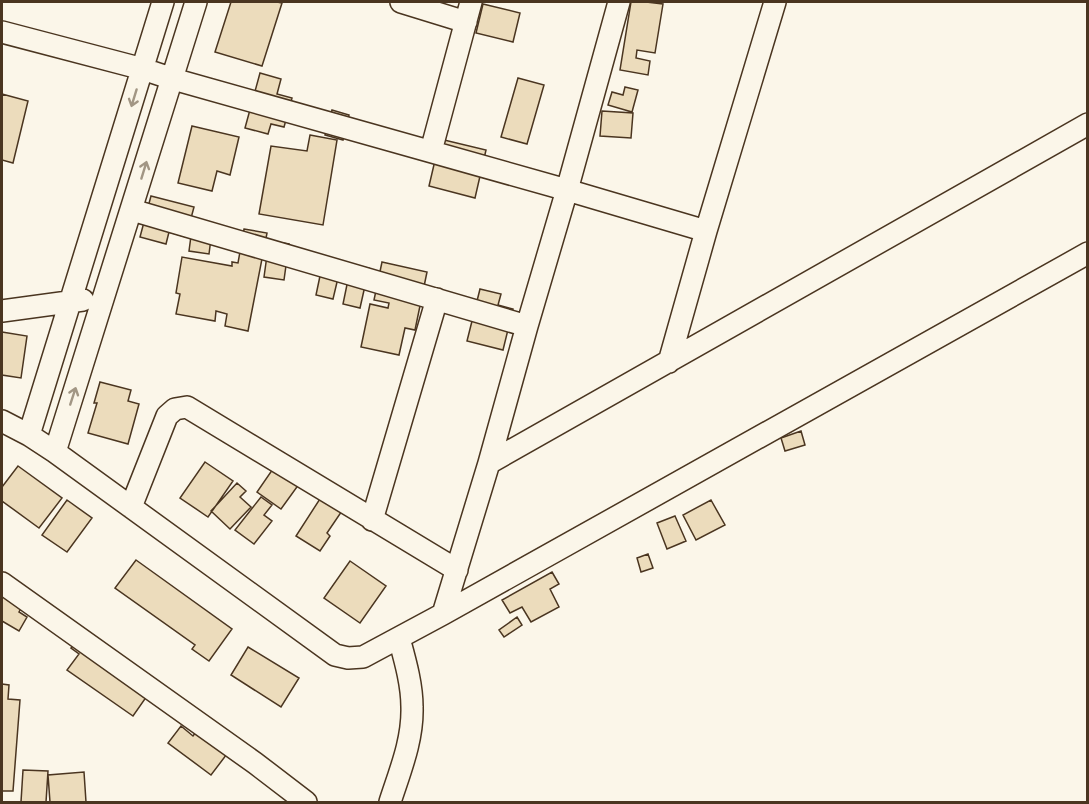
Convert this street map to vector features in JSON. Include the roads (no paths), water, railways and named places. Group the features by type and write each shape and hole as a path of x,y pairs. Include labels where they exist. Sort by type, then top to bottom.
{"street":[{"path":"29,435 163,2"},
{"path":"55,452 196,2"},
{"path":"401,2 469,12 431,151"},
{"path":"443,614 489,463 526,326 620,2"},
{"path":"669,362 775,2"},
{"path":"2,32 143,69 706,231"},
{"path":"489,463 1088,124"},
{"path":"132,210 526,326"},
{"path":"2,421 55,452 335,655 348,658 363,657 1088,253"},
{"path":"2,311 104,298"},
{"path":"372,520 437,299"},
{"path":"131,507 167,416 175,409 187,407 456,570"},
{"path":"2,583 255,763 306,802"},
{"path":"390,802 409,742 412,716 410,683 399,638"}]}
